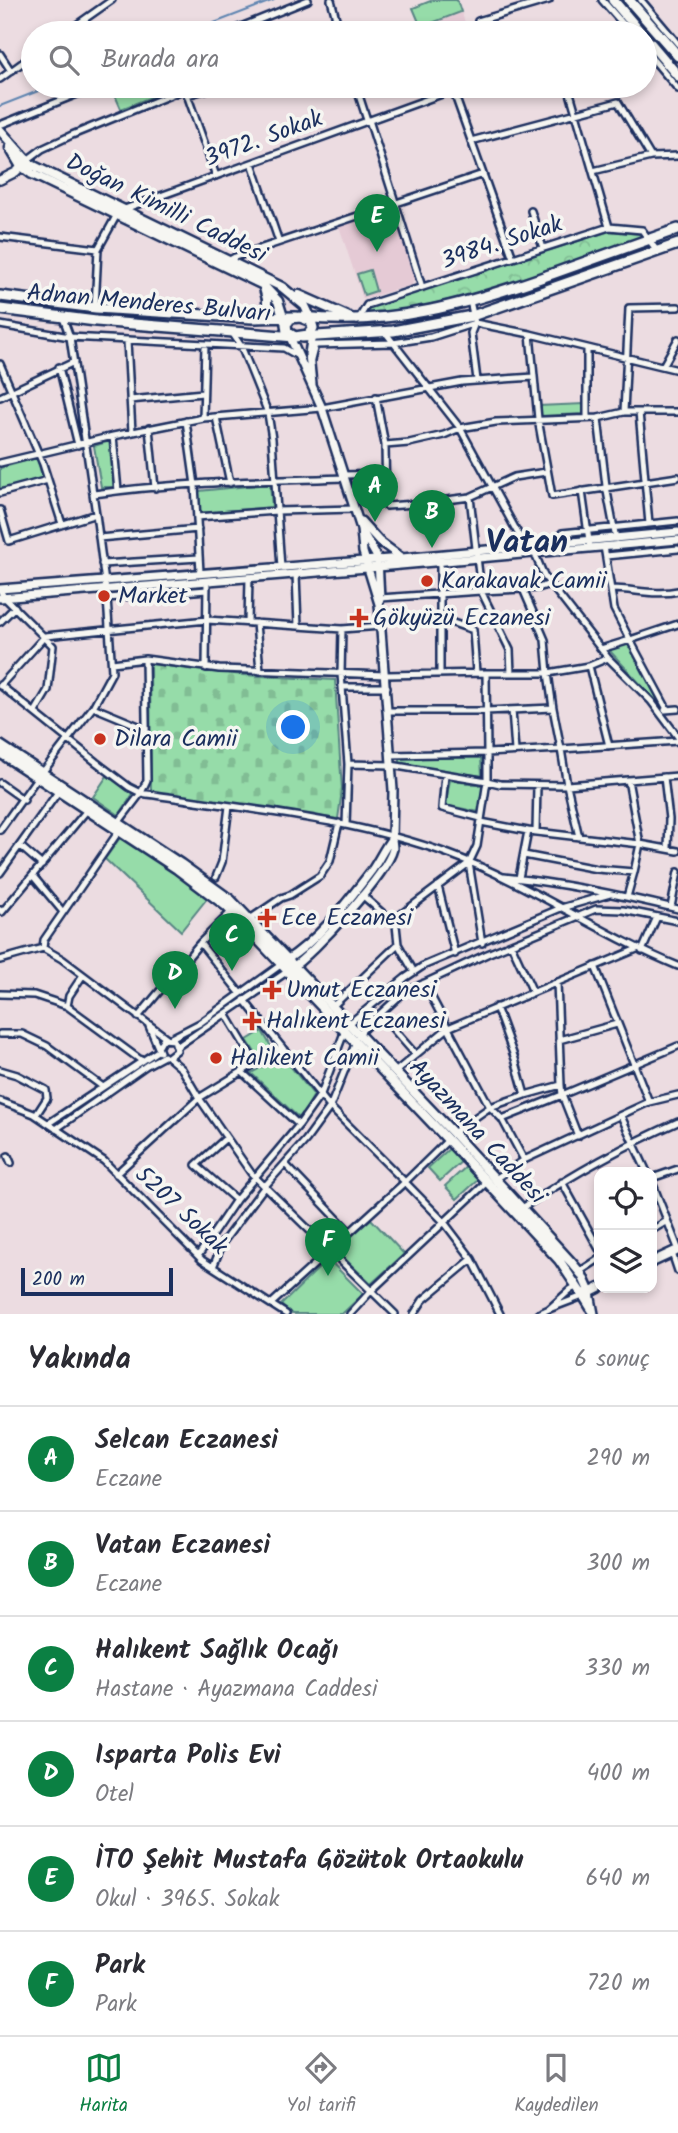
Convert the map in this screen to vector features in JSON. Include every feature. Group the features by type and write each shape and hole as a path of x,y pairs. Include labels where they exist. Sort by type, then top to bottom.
{"main road":[{"path":"613,0 628,21"},
{"path":"629,0 647,21"},
{"path":"657,32 678,56"},
{"path":"657,54 678,76"},
{"name":"Doğan Kimilli Caddesi","path":"0,129 24,164 226,263 282,287 305,306 299,327"},
{"name":"Adnan Menderes Bulvarı","path":"0,309 63,318 230,331 357,321 422,313 470,301 678,229"},
{"name":"Adnan Menderes Bulvarı","path":"0,296 95,308 257,318 299,327 384,332 474,319 678,244"},
{"name":"Doğan Kimilli Caddesi","path":"226,263 262,285 299,327"},
{"path":"257,318 264,312 267,304 262,285"},
{"path":"282,287 357,321"},
{"name":"Ayazmana Caddesi","path":"0,745 58,792 89,808"},
{"name":"Ayazmana Caddesi","path":"0,752 215,887 250,919 289,965 451,1136"},
{"name":"Ayazmana Caddesi","path":"124,830 232,911 333,1006 347,1027"},
{"name":"Ayazmana Caddesi","path":"357,1037 395,1072 584,1290"},
{"name":"Ayazmana Caddesi","path":"499,1189 522,1208 579,1272 584,1290"},
{"path":"657,1260 676,1250"},
{"path":"584,1290 594,1287"}],"street":[{"path":"82,21 112,0"},
{"path":"256,21 308,0"},
{"path":"331,0 337,21"},
{"path":"519,0 523,8"},
{"path":"478,21 549,0"},
{"path":"602,0 624,21"},
{"path":"641,0 678,44"},
{"path":"0,54 11,71"},
{"path":"0,79 21,64"},
{"path":"657,64 678,89"},
{"path":"0,129 70,98"},
{"path":"0,180 42,149 165,98"},
{"path":"188,98 216,176"},
{"path":"360,98 422,287"},
{"name":"3972. Sokak","path":"120,212 430,98"},
{"path":"456,98 513,258"},
{"path":"572,98 609,227"},
{"path":"471,141 618,102 650,157"},
{"path":"593,171 650,157 678,156"},
{"path":"251,163 279,242"},
{"path":"226,263 279,242 483,174"},
{"path":"531,211 543,248"},
{"path":"95,308 99,249 120,212"},
{"name":"3984. Sokak","path":"357,321 365,306 609,227 642,230 650,239"},
{"path":"0,237 99,249"},
{"path":"650,239 657,251"},
{"path":"470,301 474,319 471,333 477,380"},
{"path":"624,412 629,308 678,307"},
{"path":"0,830 93,707 110,679 112,663 94,494 70,337 63,318"},
{"path":"310,363 315,345 393,343 431,337 474,319 678,370"},
{"path":"0,325 70,337 284,348 298,356"},
{"path":"299,327 298,356 322,408 358,518 366,564 380,601"},
{"path":"299,327 310,363 312,389"},
{"path":"230,331 241,346 268,413 281,566"},
{"path":"384,332 460,428 544,576 608,658 659,710 678,739 561,749 390,755"},
{"path":"530,334 538,419 552,496 678,477"},
{"path":"663,366 678,340"},
{"path":"127,341 132,432"},
{"path":"203,418 205,345"},
{"path":"587,348 587,417"},
{"path":"0,397 74,362"},
{"path":"0,365 39,454 62,524"},
{"path":"59,367 78,445"},
{"path":"0,463 203,418 322,408 477,380 534,377"},
{"path":"130,400 203,393"},
{"path":"376,397 385,445 386,506 470,497 514,477 546,472"},
{"path":"385,445 409,443 444,435 460,428 538,419 598,418 624,412 678,412"},
{"path":"639,412 643,481 649,524"},
{"path":"216,417 230,483"},
{"path":"598,418 616,539"},
{"path":"186,421 195,485 200,572"},
{"path":"149,428 155,488"},
{"path":"113,436 118,491"},
{"path":"94,494 385,474"},
{"path":"0,493 48,481"},
{"path":"582,491 589,544"},
{"path":"470,497 481,591 510,650 511,673"},
{"path":"197,517 355,509"},
{"path":"0,510 9,541"},
{"path":"0,544 96,514"},
{"path":"358,518 379,541 402,558"},
{"path":"562,533 678,521"},
{"path":"99,538 198,529"},
{"path":"57,1129 147,1065 178,1048 289,965 362,895 393,849 391,765 379,563 361,529"},
{"path":"379,563 402,558 475,555 678,533"},
{"path":"589,544 604,547 678,540"},
{"path":"604,547 614,609 667,709"},
{"path":"606,556 678,549"},
{"path":"1,593 200,572 281,566 440,562 475,555"},
{"path":"102,564 199,558"},
{"path":"440,562 440,674"},
{"path":"105,584 249,578 366,564"},
{"path":"296,574 298,626"},
{"path":"248,623 249,578"},
{"path":"206,668 207,581"},
{"path":"380,601 538,588 551,584"},
{"path":"523,589 545,640 553,708 579,837"},
{"path":"611,589 652,593 678,591"},
{"path":"107,598 207,590"},
{"path":"1,593 53,646 48,691 34,712"},
{"path":"0,622 15,607"},
{"path":"439,618 473,630 476,673"},
{"path":"382,626 342,629 207,620 110,632 45,636 0,685 129,787 141,793 339,823 448,854 501,877 639,950 678,966"},
{"path":"256,623 260,671"},
{"path":"601,649 678,624"},
{"path":"342,629 341,674 348,764 346,825"},
{"path":"112,663 145,659 206,668 386,675 548,673 589,666 608,658"},
{"path":"43,948 44,940 63,912 124,830 147,780 145,659"},
{"path":"589,666 609,746"},
{"path":"414,972 398,944 396,925 400,915 469,863 477,846 488,781 486,673"},
{"path":"342,687 387,687"},
{"path":"93,707 146,729"},
{"path":"388,711 553,708"},
{"path":"659,710 678,709"},
{"path":"512,710 515,751"},
{"path":"348,764 391,765 500,784 567,785 678,776"},
{"path":"445,775 442,808 528,831 678,850"},
{"path":"664,777 669,819 668,849"},
{"path":"627,897 640,844 628,780"},
{"path":"0,782 24,800"},
{"path":"536,832 537,785"},
{"path":"0,873 58,792"},
{"path":"216,877 222,862 229,806"},
{"path":"0,910 2,912 89,808"},
{"path":"250,919 320,876 330,861 339,823"},
{"path":"519,878 528,831"},
{"path":"0,1101 36,1115 49,1124 142,1061 169,1038 200,1024 240,993 289,965 332,919 374,867 392,838"},
{"path":"20,846 42,865"},
{"path":"523,855 597,869 634,872"},
{"path":"469,863 482,943"},
{"path":"501,877 627,897 675,908 678,873"},
{"path":"33,876 63,912"},
{"path":"438,886 455,954"},
{"path":"198,1256 236,1200 299,1125 321,1094 347,1027 414,972 561,908 610,894"},
{"path":"362,895 396,925"},
{"path":"213,1267 223,1242 330,1107 357,1037 403,993 596,909 623,910 678,921"},
{"path":"138,1017 200,943 232,911"},
{"path":"395,1072 448,1028 639,950 657,917"},
{"path":"200,943 240,993"},
{"path":"333,1006 398,944"},
{"path":"511,944 533,992"},
{"path":"0,960 43,948 169,1038 178,1048 182,1069 199,1098 254,1177 395,1314"},
{"path":"595,966 632,1065 649,1102"},
{"path":"67,1006 69,996 83,975"},
{"path":"557,982 562,1095 578,1136"},
{"path":"424,983 490,1107 502,1119 524,1160"},
{"path":"0,994 34,995 67,1006 142,1061"},
{"path":"244,1000 330,1107 444,1222 472,1259 500,1314"},
{"path":"496,1007 525,1095"},
{"path":"226,1014 256,1063"},
{"path":"380,1014 416,1055"},
{"path":"559,1040 617,1024"},
{"path":"149,1026 159,1048 182,1069"},
{"path":"0,1034 22,1034 47,1046 103,1087"},
{"path":"502,1119 678,1046"},
{"path":"116,1174 199,1098 282,1047"},
{"path":"0,1070 18,1075 46,1090 47,1098 36,1115"},
{"path":"242,1072 299,1125"},
{"path":"271,1304 405,1182 451,1136 490,1107 561,1085"},
{"path":"350,1314 371,1291 491,1180 524,1160 649,1102 678,1095"},
{"path":"621,1116 645,1167"},
{"path":"522,1208 634,1142 678,1122"},
{"name":"5207 Sokak","path":"49,1124 104,1161 198,1256 286,1314"},
{"path":"226,1138 197,1165 236,1200"},
{"path":"8,1156 11,1163"},
{"path":"285,1164 349,1231"},
{"path":"657,1178 678,1169"},
{"path":"562,1182 594,1240"},
{"path":"657,1194 676,1250 678,1271"},
{"path":"657,1227 667,1221"},
{"path":"414,1314 423,1300 472,1259"},
{"path":"579,1272 594,1262"},
{"path":"549,1309 570,1290 584,1290"},
{"path":"538,1314 584,1290"},
{"path":"584,1290 594,1314"}],"shaded area":[{"path":"433,0 457,0 465,21 418,21 413,8"},
{"path":"393,209 414,278 412,285 363,299 339,226"}],"green space":[{"path":"433,0 457,0 461,12 437,21 418,21 413,8"},
{"path":"116,98 149,98 121,109"},
{"path":"610,231 639,234 643,237 472,294 437,303 366,314 368,308"},
{"path":"370,270 376,291 364,295 357,274"},
{"path":"584,404 584,414 539,416 538,406"},
{"path":"110,441 114,487 101,487 94,446"},
{"path":"37,458 43,479 0,490 0,468"},
{"path":"270,484 272,507 199,513 199,491"},
{"path":"630,643 661,702 657,702 609,650"},
{"path":"150,664 243,675 335,680 342,790 338,819 151,792"},
{"path":"400,758 481,758 482,776 400,764"},
{"path":"107,776 133,794 119,815 93,797"},
{"path":"450,780 483,786 479,812 445,805"},
{"path":"122,835 209,896 181,931 105,859"},
{"path":"262,1031 272,1048 258,1057 247,1040"},
{"path":"282,1056 314,1095 300,1119 251,1073"},
{"path":"451,1147 463,1160 440,1181 428,1168"},
{"path":"468,1165 480,1178 457,1199 445,1186"},
{"path":"371,1219 404,1254 371,1284 336,1250"},
{"path":"328,1259 363,1294 342,1314 292,1314 281,1305"}],"waterway":[{"path":"219,21 274,0"},
{"path":"0,106 21,98"}],"place":[{"name":"İTO Şehit Mustafa Gözütok Ortaokulu","path":"377,252"},
{"name":"Selcan Eczanesi","path":"375,522"},
{"name":"Vatan Eczanesi","path":"432,548"},
{"name":"Karakavak Camii","path":"427,581"},
{"name":"Market","path":"104,596"},
{"name":"Gökyüzü Eczanesi","path":"359,618"},
{"name":"Dilara Camii","path":"100,739"},
{"name":"Ece Eczanesi","path":"267,918"},
{"name":"Halıkent Sağlık Ocağı","path":"232,971"},
{"name":"Umut Eczanesi","path":"272,990"},
{"name":"Isparta Polis Evi","path":"175,1009"},
{"name":"Halıkent Eczanesi","path":"252,1021"},
{"name":"Halikent Camii","path":"216,1058"},
{"name":"Park","path":"328,1276"}],"district":[{"name":"Vatan","path":"527,543"}]}
